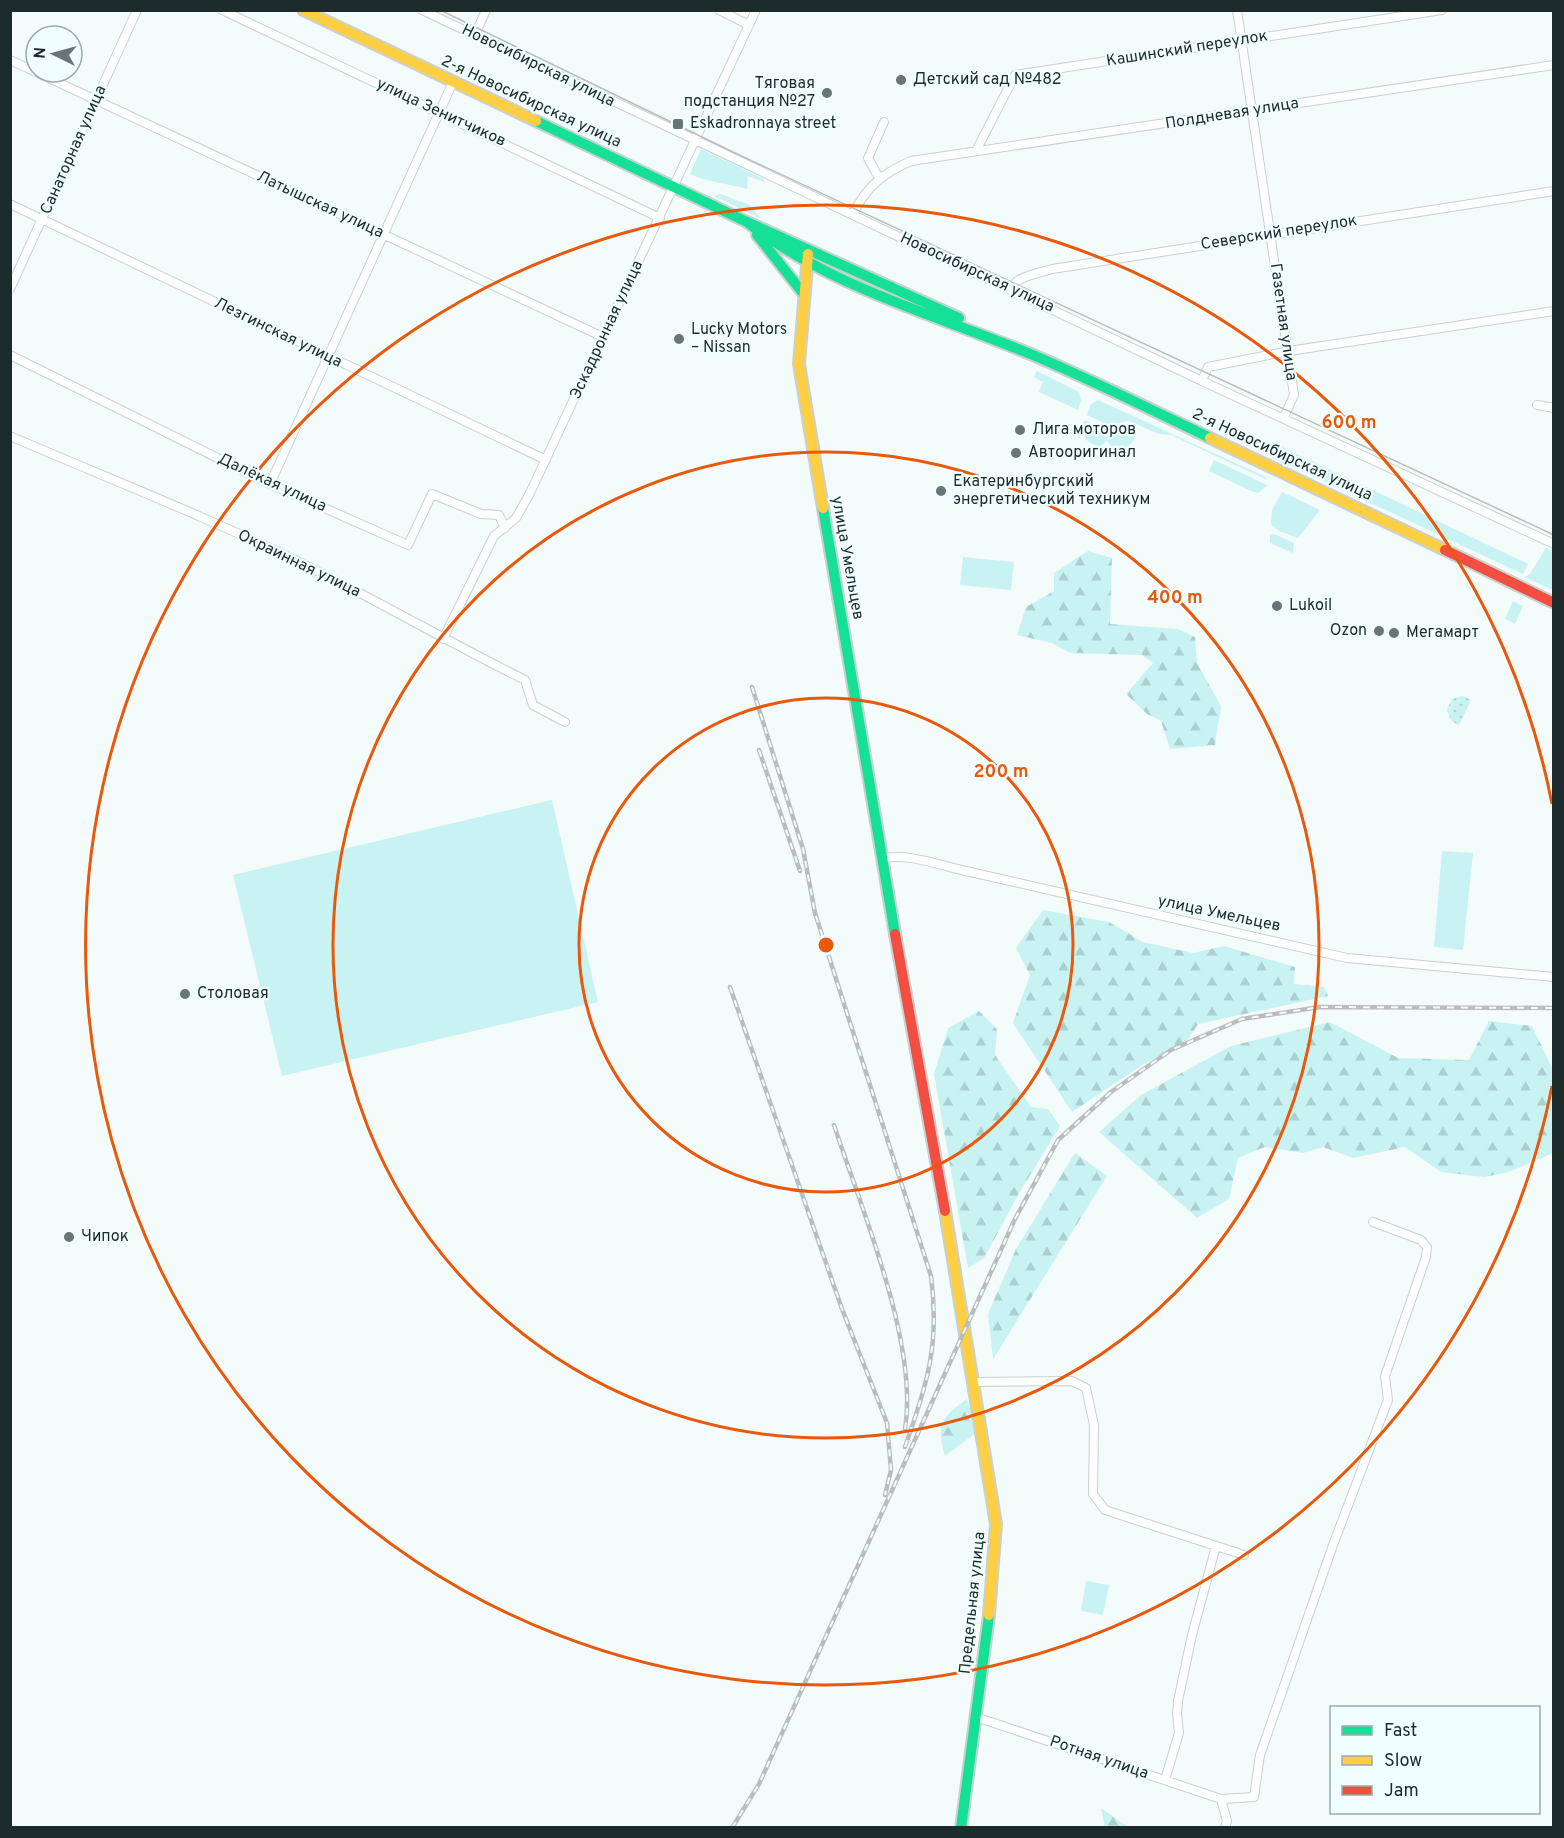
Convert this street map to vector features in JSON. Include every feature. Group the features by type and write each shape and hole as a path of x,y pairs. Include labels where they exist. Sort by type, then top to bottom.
{"main road":[{"name":"2-я Новосибирская улица","path":"303,10 747,222 954,315 995,338 1337,497 1551,600"},
{"name":"2-я Новосибирская улица","path":"747,222 806,261 888,298 995,338"},
{"path":"747,222 802,293"},
{"name":"улица Умельцев","path":"809,249 802,293 799,364 882,859 974,1382"},
{"name":"Предельная улица","path":"961,1827 996,1556 996,1524 974,1382"}],"street":[{"name":"Санаторная улица","path":"10,289 137,10"},
{"name":"улица Зенитчиков","path":"222,10 660,218"},
{"name":"Новосибирская улица","path":"422,10 1202,381 1554,544"},
{"path":"475,35 486,10"},
{"path":"719,10 749,25"},
{"name":"Эскадронная улица","path":"443,639 494,536 516,518 546,460 756,10"},
{"name":"Газетная улица","path":"1237,10 1289,351 1294,395 1284,417"},
{"name":"Кашинский переулок","path":"976,151 1015,75 1442,10"},
{"name":"Латышская улица","path":"10,60 24,66"},
{"name":"Полдневая улица","path":"879,178 910,161 1554,65"},
{"path":"270,484 453,82"},
{"name":"Латышская улица","path":"62,84 603,337"},
{"path":"854,214 863,195 879,178 868,158 884,122"},
{"name":"Северский переулок","path":"1010,288 1013,282 1052,269 1554,191"},
{"name":"Лезгинская улица","path":"10,204 546,460"},
{"path":"1202,381 1208,367 1289,351 1554,311"},
{"name":"Далёкая улица","path":"10,356 270,484 408,545 432,494 481,514 499,515 505,528"},
{"path":"1537,405 1554,408"},
{"name":"Окраинная улица","path":"10,436 297,561 525,680 533,705 565,722"},
{"name":"улица Умельцев","path":"882,859 889,857 913,860 966,871 1347,958 1554,977"},
{"name":"Ротная улица","path":"976,1717 1221,1798 1254,1797 1260,1755 1388,1400 1385,1376 1426,1257 1427,1247 1421,1240 1373,1222"},
{"path":"974,1382 1072,1381 1086,1388 1094,1425 1093,1494 1105,1510 1244,1555"},
{"path":"1165,1780 1179,1733 1178,1701 1192,1635 1216,1546"},
{"path":"1221,1798 1227,1821 1225,1827"}],"green space":[{"path":"701,149 764,179 764,182 748,176 747,189 690,174"},
{"path":"720,194 750,205 761,219 714,196"},
{"path":"1037,371 1079,392 1081,400 1078,410 1039,392 1043,382 1034,377"},
{"path":"1098,400 1266,477 1267,480 1171,435 1158,434 1130,421 1108,425 1087,415 1090,405"},
{"path":"1085,420 1105,430 1134,427 1135,438 1128,446 1121,449 1111,446 1107,441 1099,447 1090,443 1082,434"},
{"path":"1278,445 1528,564 1523,574 1272,457"},
{"path":"1214,460 1268,485 1258,493 1251,491 1209,471"},
{"path":"1282,492 1320,510 1298,538 1279,531 1271,524 1272,510"},
{"path":"1274,534 1294,543 1293,553 1270,543 1270,535"},
{"path":"1546,548 1553,551 1553,590 1524,577 1530,574"},
{"path":"1088,551 1112,558 1110,624 1178,629 1195,637 1197,663 1221,706 1215,745 1170,749 1161,721 1147,714 1126,694 1153,663 1142,655 1070,653 1052,643 1017,635 1026,607 1054,591 1054,573"},
{"path":"963,557 1014,562 1011,590 960,585"},
{"path":"1513,601 1523,606 1515,624 1505,619"},
{"path":"1463,696 1471,700 1459,725 1451,721 1447,710 1452,699"},
{"path":"552,800 598,1002 282,1076 233,875"},
{"path":"1442,851 1473,853 1463,950 1434,947"},
{"path":"1043,910 1109,922 1143,942 1193,953 1224,946 1295,967 1294,984 1324,987 1328,996 1198,1024 1188,1040 1141,1066 1072,1112 1013,1023 1030,975 1016,948"},
{"path":"979,1011 997,1029 995,1055 1031,1107 1048,1109 1060,1126 1018,1195 984,1258 968,1268 934,1074 948,1028"},
{"path":"1489,1021 1532,1026 1553,1070 1553,1153 1509,1172 1484,1177 1441,1172 1405,1147 1353,1158 1323,1147 1303,1153 1265,1147 1238,1158 1229,1199 1197,1218 1099,1132 1141,1095 1231,1046 1330,1022 1398,1058 1469,1060"},
{"path":"1075,1153 1107,1176 993,1359 988,1314 1016,1249"},
{"path":"967,1399 977,1432 945,1456 941,1437 943,1423 951,1411"},
{"path":"1086,1581 1109,1585 1103,1615 1081,1611"},
{"path":"1101,1808 1128,1827 1105,1827"}],"tram line":[{"path":"440,10 733,152 1554,535"}],"railway":[{"path":"752,687 803,849 815,913 931,1276 934,1323 930,1364 905,1447"},
{"path":"759,750 800,871"},
{"path":"730,987 842,1309 887,1423 891,1470 885,1495"},
{"path":"732,1828 759,1784 1015,1219 1058,1140 1111,1092 1171,1050 1242,1019 1320,1007 1554,1008"},
{"path":"834,1125 872,1235 896,1317 904,1357 907,1395 905,1429"}],"traffic: fast":[{"path":"536,121 747,222 959,318"},
{"path":"747,222 815,266 851,283 1040,358 1210,438"},
{"path":"757,235 803,293"},
{"path":"823,508 895,934"},
{"path":"961,1828 989,1615"}],"traffic: slow":[{"path":"303,10 536,121"},
{"path":"808,254 799,364 823,508"},
{"path":"1210,438 1445,550"},
{"path":"945,1211 996,1524 989,1615"}],"traffic: jam":[{"path":"1445,550 1554,603"},
{"path":"895,934 945,1211"}],"place":[{"name":"Детский сад №482","path":"901,80"},
{"name":"Тяговая подстанция №27","path":"827,93"},
{"name":"Eskadronnaya street","path":"678,124"},
{"name":"Lucky Motors – Nissan","path":"679,339"},
{"name":"Лига моторов","path":"1020,430"},
{"name":"Автооригинал","path":"1016,453"},
{"name":"Екатеринбургский энергетический техникум","path":"941,491"},
{"name":"Lukoil","path":"1277,606"},
{"name":"Ozon","path":"1379,631"},
{"name":"Мегамарт","path":"1394,633"},
{"name":"Столовая","path":"185,994"},
{"name":"Чипок","path":"69,1237"}]}
